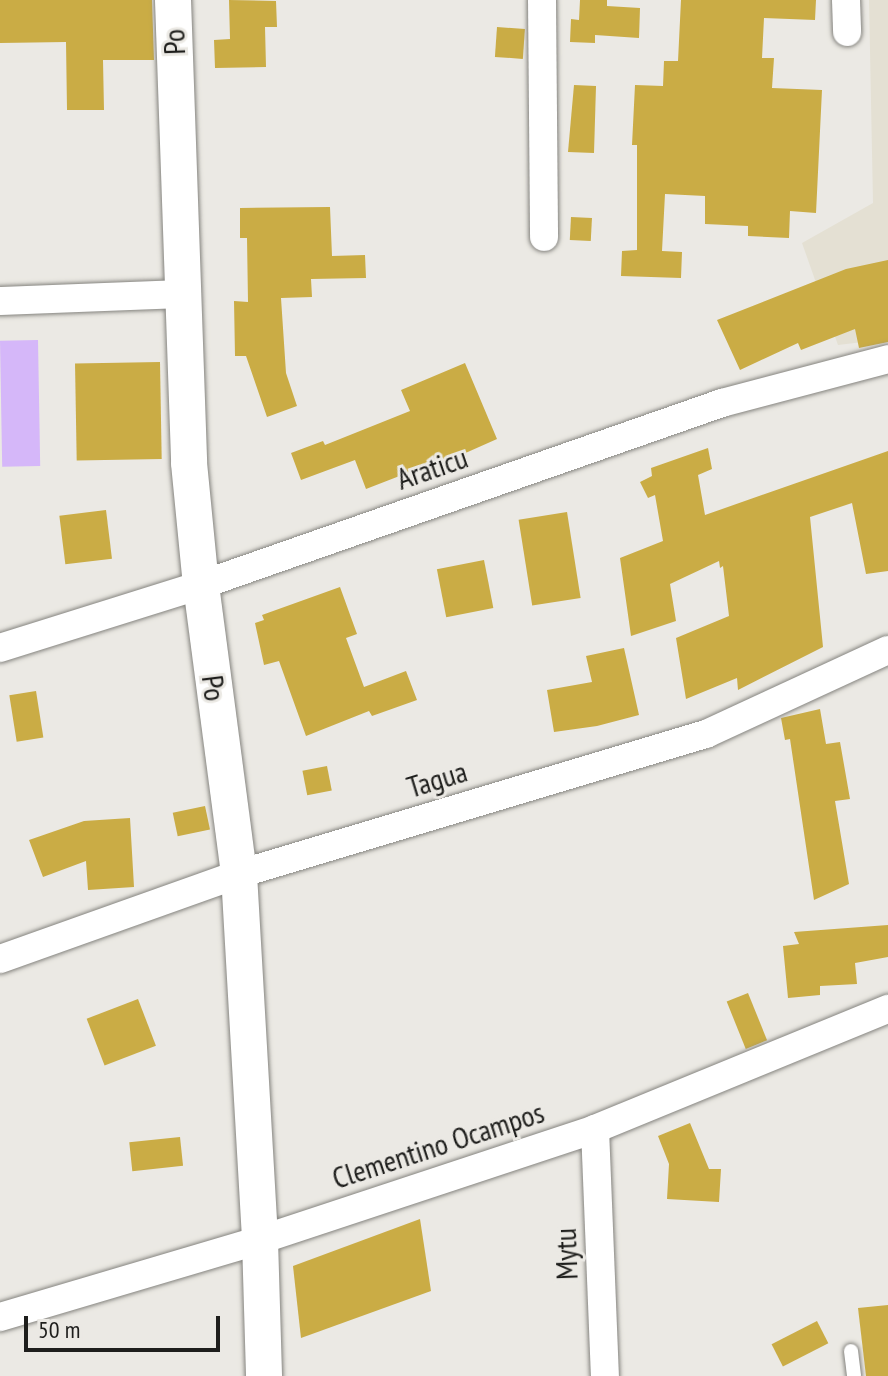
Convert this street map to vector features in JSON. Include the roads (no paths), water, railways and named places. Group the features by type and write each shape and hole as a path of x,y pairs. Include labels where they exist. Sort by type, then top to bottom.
{"street":[{"name":"Po","path":"173,0 189,463 201,585 239,874 260,1240 264,1376"},
{"path":"542,0 544,237"},
{"path":"846,0 847,32"},
{"path":"0,301 181,294"},
{"name":"Araticu","path":"0,648 201,585 722,403 888,359"},
{"name":"Tagua","path":"0,959 239,874 706,734 888,650"},
{"name":"Clementino Ocampos","path":"0,1317 260,1240 595,1129 888,1009"},
{"name":"Mytu","path":"595,1129 605,1376"}],"lane":[{"path":"851,1351 854,1376"}]}
